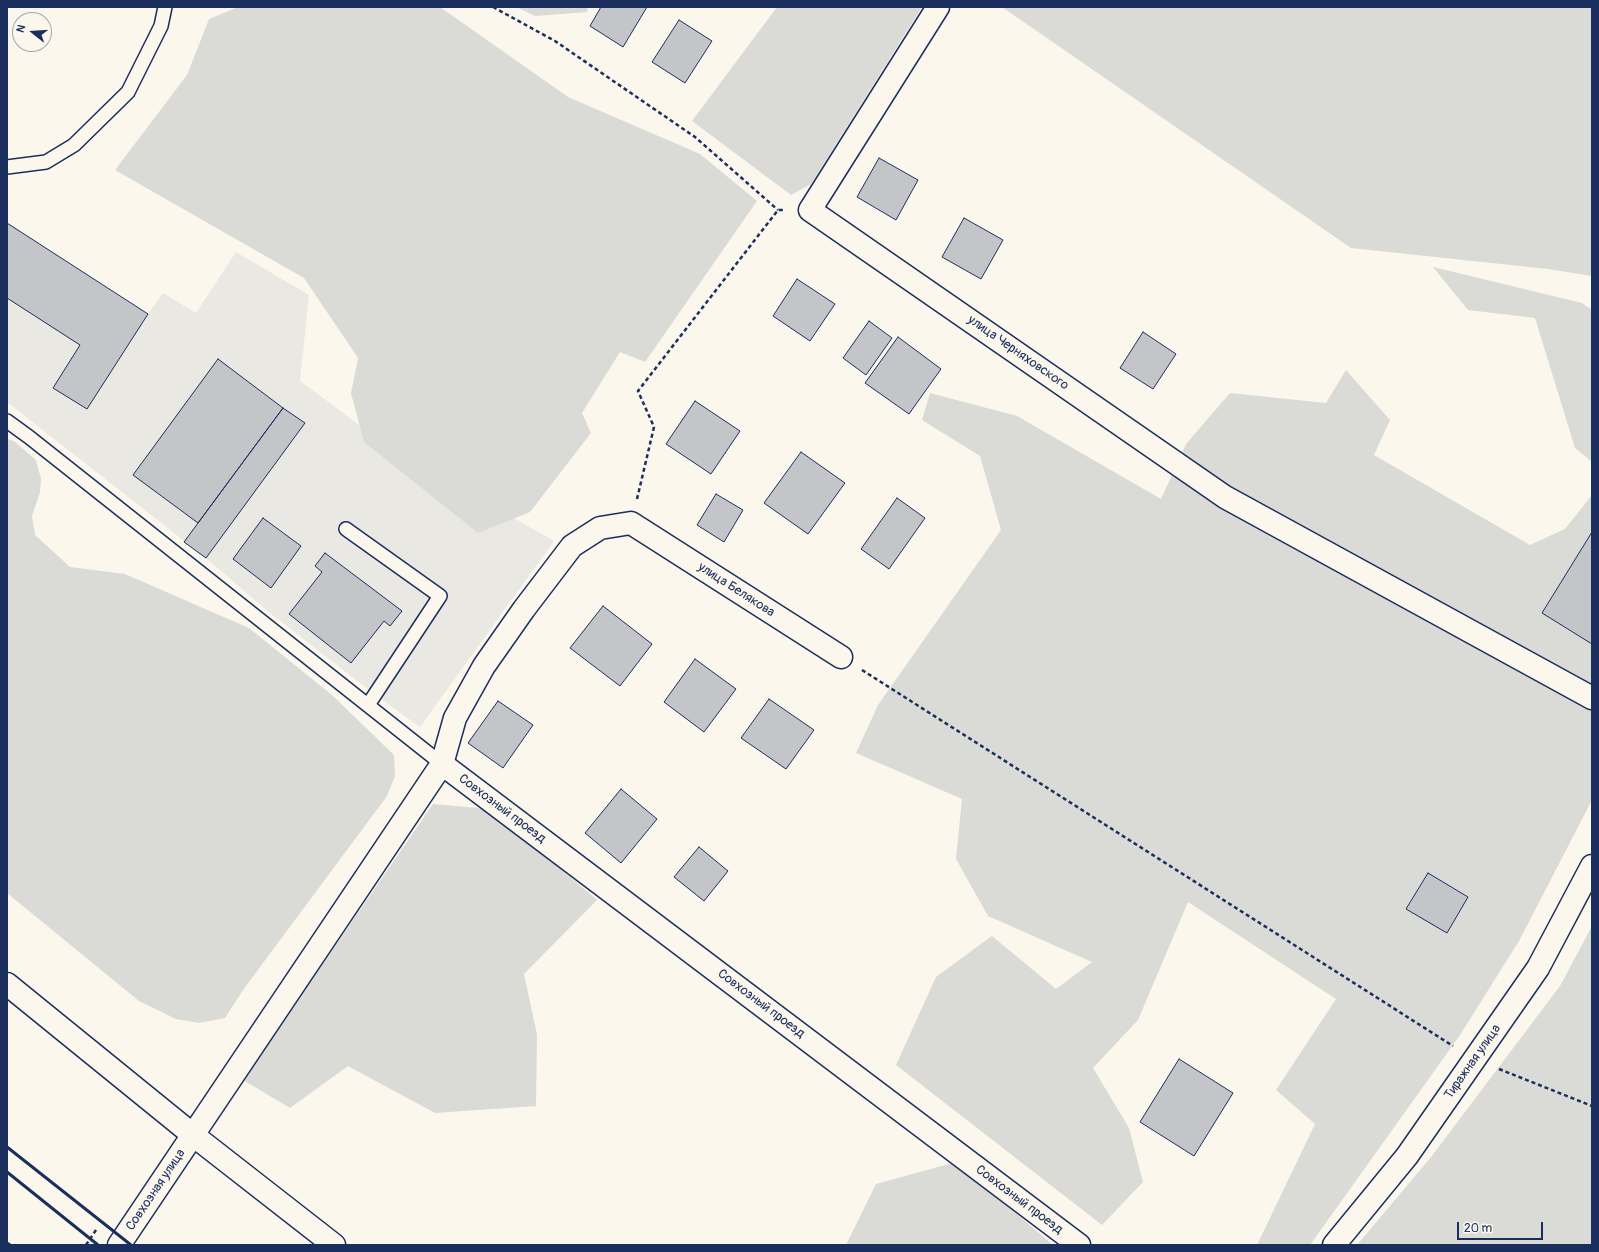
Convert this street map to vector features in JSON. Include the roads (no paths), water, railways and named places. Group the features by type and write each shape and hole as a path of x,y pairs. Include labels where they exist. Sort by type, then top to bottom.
{"main road":[{"name":"улица Черняховского","path":"938,7 810,210 1225,497 1592,698"},
{"name":"улица Белякова","path":"631,523 841,657"},
{"name":"Совхозная улица","path":"119,1245 442,764 455,718 484,666 524,609 572,546 600,528 631,523"},
{"name":"Совхозный проезд","path":"442,764 1079,1245"},
{"name":"Тиражная улица","path":"1334,1245 1407,1156 1538,968 1592,866"},
{"path":"7,984 193,1135 334,1245"}],"lane":[{"path":"7,166 46,162 74,145 128,92 161,26 165,7"},
{"path":"7,421 30,437 442,764"},
{"path":"346,529 440,596 368,705"}],"railway":[{"path":"7,1147 131,1245"},
{"path":"7,1172 98,1245"}]}
